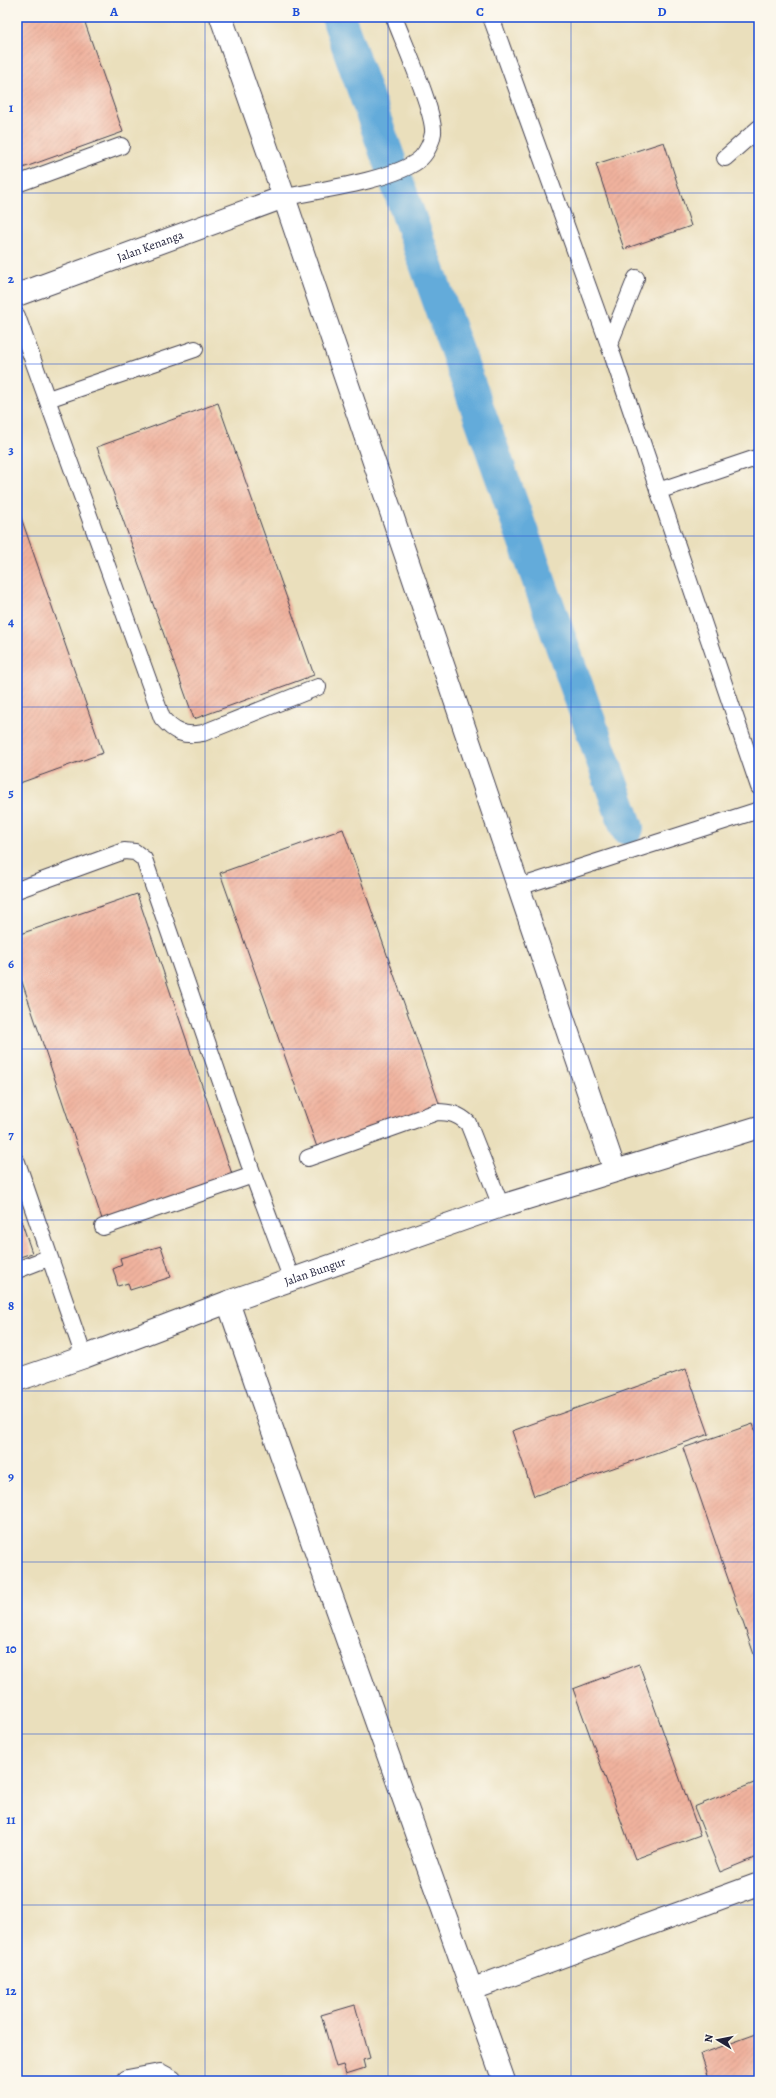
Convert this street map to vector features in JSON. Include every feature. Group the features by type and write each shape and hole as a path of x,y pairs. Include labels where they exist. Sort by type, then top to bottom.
{"street":[{"path":"221,17 615,1171"},
{"name":"Jalan Kenanga","path":"17,295 284,198"},
{"name":"Jalan Bungur","path":"17,1380 84,1357 228,1302 501,1206 759,1127"},
{"path":"228,1302 258,1392 473,1989 504,2081"},
{"path":"473,1989 759,1884"},
{"path":"128,2081 160,2075 171,2081"}],"lane":[{"path":"284,198 362,182 403,169 421,158 428,148 433,133 430,114 394,17"},
{"path":"491,17 609,345 759,788"},
{"path":"725,158 759,128"},
{"path":"17,184 121,146"},
{"path":"609,345 636,278"},
{"path":"17,316 162,718 169,727 178,733 191,736 203,733 318,687"},
{"path":"48,399 195,349"},
{"path":"658,491 759,457"},
{"path":"519,887 759,810"},
{"path":"17,890 124,851 135,852 144,859 253,1175 292,1280"},
{"path":"308,1158 436,1112 448,1112 459,1115 468,1123 501,1206"},
{"path":"17,1162 48,1258 84,1357"},
{"path":"103,1227 253,1175"},
{"path":"17,1270 48,1258"}],"building":[{"path":"17,17 83,17 123,132 17,170"},
{"path":"664,142 691,226 624,249 596,164"},
{"path":"218,403 314,675 194,719 97,447"},
{"path":"17,506 103,753 17,784"},
{"path":"343,829 440,1106 318,1150 220,873"},
{"path":"137,894 233,1177 103,1222 17,967 17,935"},
{"path":"17,1208 32,1253 17,1258"},
{"path":"161,1246 171,1277 130,1290 128,1283 118,1286 113,1269 122,1265 120,1258"},
{"path":"686,1369 709,1434 534,1496 512,1431"},
{"path":"753,1424 759,1442 759,1669 683,1448"},
{"path":"639,1664 700,1835 635,1859 573,1689"},
{"path":"759,1781 759,1856 720,1872 694,1807"},
{"path":"355,2005 370,2058 363,2060 365,2068 346,2074 343,2065 336,2067 321,2015"},
{"path":"759,2033 759,2081 710,2081 701,2054"}],"waterway":[{"path":"338,17 627,828"}]}
